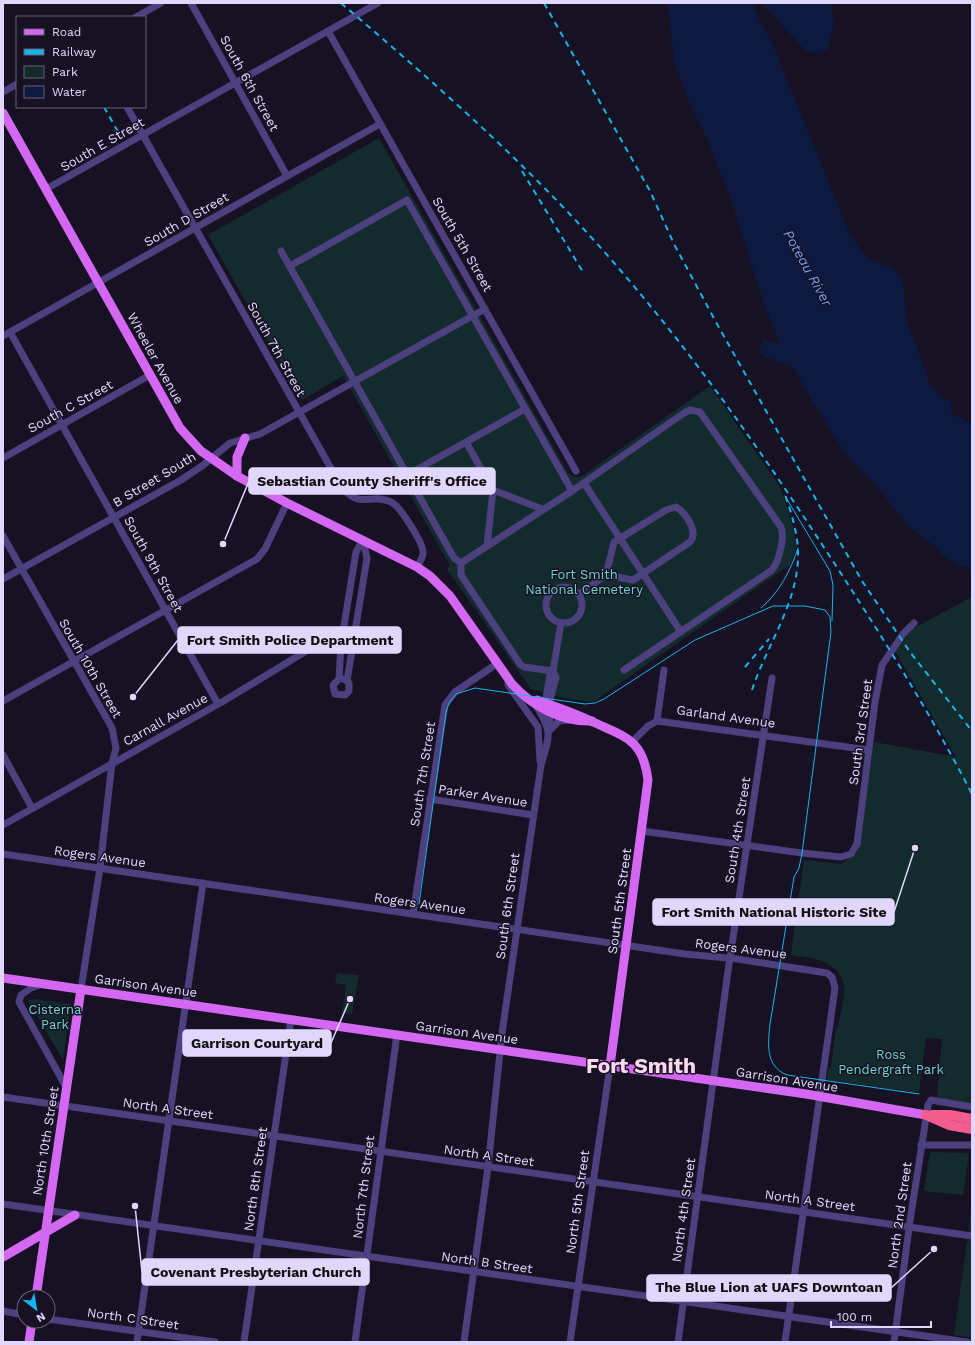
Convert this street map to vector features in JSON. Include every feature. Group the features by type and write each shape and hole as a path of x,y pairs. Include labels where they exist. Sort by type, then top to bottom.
{"highway":[{"name":"Garrison Avenue","path":"926,1115 949,1125 965,1121 972,1129"}],"main road":[{"name":"Wheeler Avenue","path":"3,113 180,428 211,458 237,476 287,503 363,540"},
{"path":"237,476 237,457 245,438"},
{"path":"363,540 417,567"},
{"name":"South 6th Street","path":"417,567 446,590 508,677"},
{"path":"508,677 530,697 569,720 577,722 592,722"},
{"path":"508,677 521,694 545,706 622,734 632,742"},
{"name":"South 5th Street","path":"610,1066 648,780 640,752 632,742"},
{"name":"Garrison Avenue","path":"4,976 43,984 818,1096 926,1115"},
{"name":"North 10th Street","path":"37,1289 81,989"},
{"path":"3,1257 75,1215"},
{"path":"30,1342 31,1329"}],"street":[{"path":"138,16 161,3"},
{"name":"South 6th Street","path":"190,3 287,176"},
{"name":"South E Street","path":"46,189 378,3"},
{"name":"South 5th Street","path":"328,31 576,471"},
{"path":"3,92 16,85"},
{"name":"South 7th Street","path":"128,108 299,413 346,493 358,500 383,499 390,501 400,509 423,548 423,557 417,567"},
{"name":"South D Street","path":"3,336 380,124"},
{"path":"290,266 406,200 572,491"},
{"path":"282,251 454,558 461,564 461,576 520,664 524,667 553,671"},
{"name":"B Street South","path":"3,579 181,480 230,443 260,434 485,309"},
{"name":"South 9th Street","path":"10,332 218,704"},
{"name":"South C Street","path":"3,458 150,375"},
{"path":"407,475 525,409"},
{"path":"461,564 542,509 584,483 684,413 695,410 704,416 781,527 782,537 776,566 624,670"},
{"path":"466,442 492,490 487,546"},
{"path":"584,483 681,632"},
{"path":"492,490 542,509"},
{"path":"3,701 257,559 265,549 287,503"},
{"path":"579,594 606,575 614,542 671,507 680,510 694,531 695,535 690,542 633,580 606,575"},
{"name":"South 10th Street","path":"3,536 73,662 112,728 116,748 112,763 100,868 81,989"},
{"path":"363,540 367,558 347,681 350,686 348,693 342,696 334,692 333,685 339,679 341,644 356,552 363,540"},
{"path":"562,587 571,588 579,594 582,605 579,614 572,622 561,623 555,621 548,615 545,604 552,591 562,587"},
{"name":"South 6th Street","path":"464,1342 472,1271 488,1167 500,1050 517,928 541,765 547,747 549,732 545,706 556,678 553,671 561,623"},
{"name":"South 3rd Street","path":"747,846 841,857 851,854 856,844 882,665 903,634 914,623"},
{"name":"Carnall Avenue","path":"3,825 314,648 325,643 341,644 352,649"},
{"name":"South 7th Street","path":"413,914 443,712 448,700 455,692 498,663"},
{"path":"657,721 664,670"},
{"name":"South 6th Street","path":"508,677 508,685 538,727 541,765"},
{"name":"South 4th Street","path":"713,1081 772,678"},
{"path":"339,679 347,681"},
{"path":"545,706 549,732"},
{"path":"549,732 559,721 569,720"},
{"name":"Garland Avenue","path":"632,742 648,726 657,721 869,750"},
{"path":"3,755 32,808"},
{"name":"Parker Avenue","path":"430,799 533,815"},
{"path":"642,831 747,846"},
{"name":"Rogers Avenue","path":"3,854 626,945 821,971 832,978 834,988 818,1096"},
{"path":"137,1342 203,883"},
{"path":"43,984 21,995 19,1002 66,1087"},
{"name":"North 8th Street","path":"244,1342 290,1019"},
{"name":"North 7th Street","path":"355,1342 397,1034"},
{"name":"North 5th Street","path":"570,1342 610,1066"},
{"name":"North 4th Street","path":"678,1342 713,1081"},
{"path":"785,1342 804,1211 818,1096"},
{"name":"North A Street","path":"3,1097 972,1236"},
{"name":"North 2nd Street","path":"894,1342 909,1226 926,1115 931,1100 972,1107"},
{"path":"921,1145 972,1145"},
{"name":"North B Street","path":"3,1204 153,1227 472,1271 683,1303 968,1342"},
{"path":"3,1311 16,1313"},
{"name":"North C Street","path":"56,1320 215,1342"}],"green space":[{"name":"Fort Smith National Cemetery","path":"379,138 568,473 576,477 582,476 710,386 781,489 794,530 796,548 791,564 593,702 564,698 531,689 447,569 450,566 343,376 302,400 208,235"},
{"name":"Ross Pendergraft Park","path":"972,597 972,1104 938,1098 937,1096 942,1039 926,1038 919,1093 827,1080 828,1069 831,1067 836,1028 838,1028 844,985 841,977 830,965 815,959 791,955 804,860 841,864 858,852 874,742 956,757 895,651 912,629"},
{"path":"337,973 359,975 352,1014 342,1013 346,985 335,983"},
{"name":"Cisterna Park","path":"34,999 71,1004 63,1060 28,1000"},
{"path":"930,1152 969,1153 963,1195 924,1191"},
{"path":"972,1200 972,1232 968,1231"},
{"path":"972,1240 972,1338 954,1335 967,1242"}],"water":[{"name":"Poteau River","path":"668,3 756,3 754,9 773,45 850,235 866,257 894,269 903,278 906,318 931,386 940,396 951,402 952,414 972,423 972,569 956,564 941,554 936,547 908,526 876,485 847,456 812,401 793,367 765,357 759,351 763,340 780,343 764,305 731,199 709,144 688,100 674,62"},
{"path":"759,3 831,3 834,23 828,49 818,54 805,50 764,6"}],"tram line":[{"path":"785,496 830,571 833,585 832,621"},
{"path":"761,608 784,581 798,548"},
{"path":"419,904 446,712 449,703 456,694 475,688 585,704 595,703 604,699 695,640 773,606 805,606 825,610 830,617 831,632 802,853 799,868 794,877 770,1024 769,1047 771,1060 780,1071 787,1075 919,1094"}],"railway":[{"path":"341,3 455,102 537,180 596,243 660,317 719,394 775,474 824,548 912,687 972,794"},
{"path":"544,3 650,191 674,244 717,324 862,581 910,652 972,731"},
{"path":"105,108 121,137"},
{"path":"522,171 583,272"},
{"path":"752,690 757,675 790,600 797,570 797,540 784,492"},
{"path":"745,667 769,639"}],"place":[{"name":"Sebastian County Sheriff's Office","path":"223,544"},
{"name":"Fort Smith Police Department","path":"133,697"},
{"name":"Fort Smith National Historic Site","path":"915,848"},
{"name":"Garrison Courtyard","path":"350,999"},
{"name":"Covenant Presbyterian Church","path":"135,1206"},
{"name":"The Blue Lion at UAFS Downtoan","path":"934,1249"}],"district":[{"name":"Fort Smith","path":"641,1066"}]}
